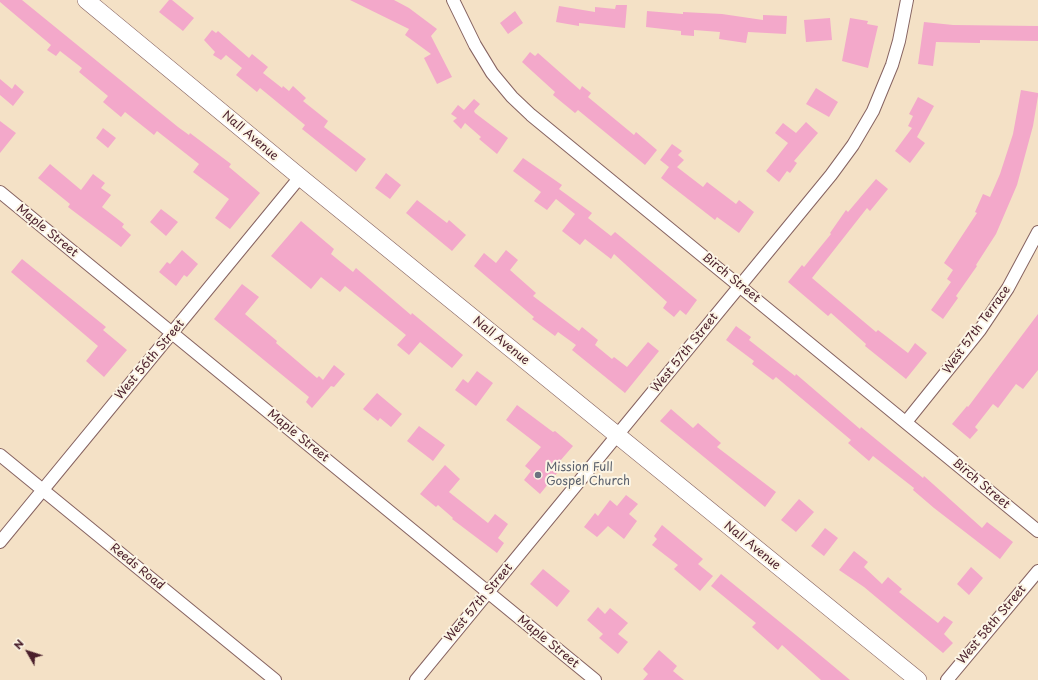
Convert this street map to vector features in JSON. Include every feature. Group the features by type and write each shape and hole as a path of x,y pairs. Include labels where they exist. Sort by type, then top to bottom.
{"street":[{"name":"Nall Avenue","path":"86,0 616,436 918,680"},
{"name":"Birch Street","path":"453,0 475,45 492,73 512,97 531,115 1038,531"},
{"name":"West 57th Street","path":"416,680 831,175 853,145 873,111 892,65 899,41 907,0"},
{"name":"West 56th Street","path":"0,542 173,334 300,177"},
{"name":"Maple Street","path":"0,192 595,680"},
{"name":"West 57th Terrace","path":"906,422 980,330 1008,288 1038,232"},
{"name":"Reeds Road","path":"0,455 275,680"},
{"name":"West 58th Street","path":"947,680 1038,571"}],"building":[{"path":"0,0 22,0 178,127 189,135 190,133 231,164 229,167 260,193 230,229 215,218 229,199 193,172 199,164 157,131 154,135 125,112 121,117 103,102 108,96 79,72 82,68 60,51 56,56 47,50 51,45 0,2"},
{"path":"169,0 172,0 194,18 183,31 159,12"},
{"path":"350,0 394,0 409,8 437,29 431,36 452,77 437,84 424,58 431,54 405,35 409,29"},
{"path":"616,5 627,5 625,28 579,23 579,26 556,22 559,6 595,12 595,7 615,9"},
{"path":"515,11 523,23 508,34 500,23"},
{"path":"647,11 683,14 683,12 722,14 763,20 763,15 787,16 786,34 748,32 746,43 719,39 720,32 694,30 694,36 681,35 681,31 646,27"},
{"path":"830,18 832,40 806,42 804,20"},
{"path":"850,18 868,21 867,24 878,26 868,68 842,61"},
{"path":"924,22 953,25 1038,26 1038,41 980,40 980,43 936,42 933,66 918,64"},
{"path":"212,30 216,33 218,31 249,58 252,54 268,67 263,73 282,88 283,86 289,91 293,86 306,98 303,101 328,121 324,127 366,159 356,172 302,129 305,125 260,88 257,92 236,75 242,68 226,55 221,60 213,55 215,52 204,40"},
{"path":"530,52 535,56 538,53 580,90 582,86 591,93 588,97 634,135 636,132 657,150 645,165 578,110 575,113 553,95 555,92 522,62"},
{"path":"0,79 12,89 15,84 24,92 13,106 0,95"},
{"path":"816,88 838,102 829,117 806,104"},
{"path":"1021,90 1038,93 1038,96 1033,126 1017,185 996,234 976,265 977,266 956,296 958,298 943,319 931,310 951,282 947,279 953,270 944,263 977,213 975,212 983,194 990,197 1000,174 1013,134"},
{"path":"918,97 934,106 917,137 925,143 910,163 895,151 912,128 908,126 913,116 909,114"},
{"path":"474,99 480,104 474,111 475,113 508,138 497,154 479,139 481,137 465,123 461,129 453,121 457,118 451,114 458,105 464,110"},
{"path":"0,121 16,133 0,153"},
{"path":"806,122 818,133 794,161 797,163 790,173 787,171 779,182 766,171 788,143 775,133 783,123 796,133"},
{"path":"103,128 116,138 108,148 96,138"},
{"path":"672,144 682,151 678,155 684,160 677,167 703,187 707,182 736,204 739,200 754,212 739,233 717,217 715,220 661,178 669,167 660,160"},
{"path":"523,158 562,185 559,189 592,213 588,218 611,236 615,232 697,300 686,315 680,310 674,317 663,308 667,302 614,254 611,259 585,239 580,245 562,231 575,214 556,199 547,210 534,201 541,192 513,171"},
{"path":"50,164 81,190 93,174 105,183 101,188 111,195 102,207 124,224 122,227 131,235 121,247 68,207 70,204 38,178"},
{"path":"386,173 401,185 390,199 375,188"},
{"path":"876,179 888,189 870,211 867,208 812,278 876,332 878,330 908,353 915,343 927,353 906,379 865,346 866,344 831,313 828,316 788,282 802,265 804,267 831,234 830,233 846,210 848,212"},
{"path":"417,200 447,223 449,220 466,235 452,251 406,213"},
{"path":"161,209 178,222 166,236 150,222"},
{"path":"301,221 334,249 331,254 353,272 356,268 411,315 412,313 463,355 452,368 420,342 409,355 397,345 406,335 345,286 340,292 321,277 311,289 271,256"},
{"path":"182,250 198,264 187,277 184,275 176,286 159,272 167,262 170,264"},
{"path":"506,250 518,260 510,270 536,293 533,296 579,331 582,327 598,340 595,345 612,359 614,357 627,367 648,342 659,351 625,393 572,350 576,345 558,332 555,336 532,319 534,317 474,266 484,253 496,263"},
{"path":"22,259 106,327 103,330 127,350 104,377 86,361 98,346 11,272"},
{"path":"242,284 259,297 245,314 277,341 276,343 317,378 319,376 323,380 334,365 345,374 334,387 331,386 312,408 306,402 309,397 214,319"},
{"path":"1038,314 1038,370 1023,389 1016,384 998,408 993,404 975,427 978,430 970,439 952,424 967,406 968,407"},
{"path":"736,326 751,337 749,340 795,376 796,374 860,429 861,427 923,478 924,476 982,528 987,522 1013,542 1000,559 934,508 913,490 914,488 873,456 869,461 848,443 851,440 776,377 773,380 752,364 754,361 726,340"},
{"path":"477,371 493,383 476,406 455,390 463,379 468,383"},
{"path":"377,393 402,414 391,427 380,418 378,421 363,409"},
{"path":"517,405 553,432 555,431 573,446 553,469 557,473 540,494 524,480 531,471 525,466 541,447 506,420"},
{"path":"671,409 693,428 698,423 721,443 717,447 776,492 765,507 660,421"},
{"path":"419,426 445,445 433,461 407,441"},
{"path":"445,465 460,479 449,492 488,523 495,514 508,524 498,538 504,543 497,553 452,519 453,518 438,505 436,507 420,494"},
{"path":"626,495 638,504 629,514 637,521 624,539 608,526 597,537 584,527 595,513 598,516 610,500 617,506"},
{"path":"799,499 814,512 796,532 781,520"},
{"path":"662,525 703,559 698,564 713,576 700,591 674,569 678,565 652,545 657,539 654,536"},
{"path":"825,528 838,538 824,556 811,546"},
{"path":"854,551 868,562 864,567 882,584 888,577 902,589 899,592 938,623 944,616 953,622 944,634 953,643 943,653 864,587 839,570"},
{"path":"971,567 983,578 969,595 957,584"},
{"path":"543,569 570,591 557,607 530,584"},
{"path":"721,574 850,680 821,680 782,645 778,650 752,627 756,623 711,586"},
{"path":"598,607 605,614 610,608 628,623 618,634 628,642 618,654 599,638 603,634 587,620"},
{"path":"659,650 677,666 673,671 684,680 643,680 648,674 643,669"}],"place":[{"name":"Mission Full Gospel Church","path":"538,475"}]}
